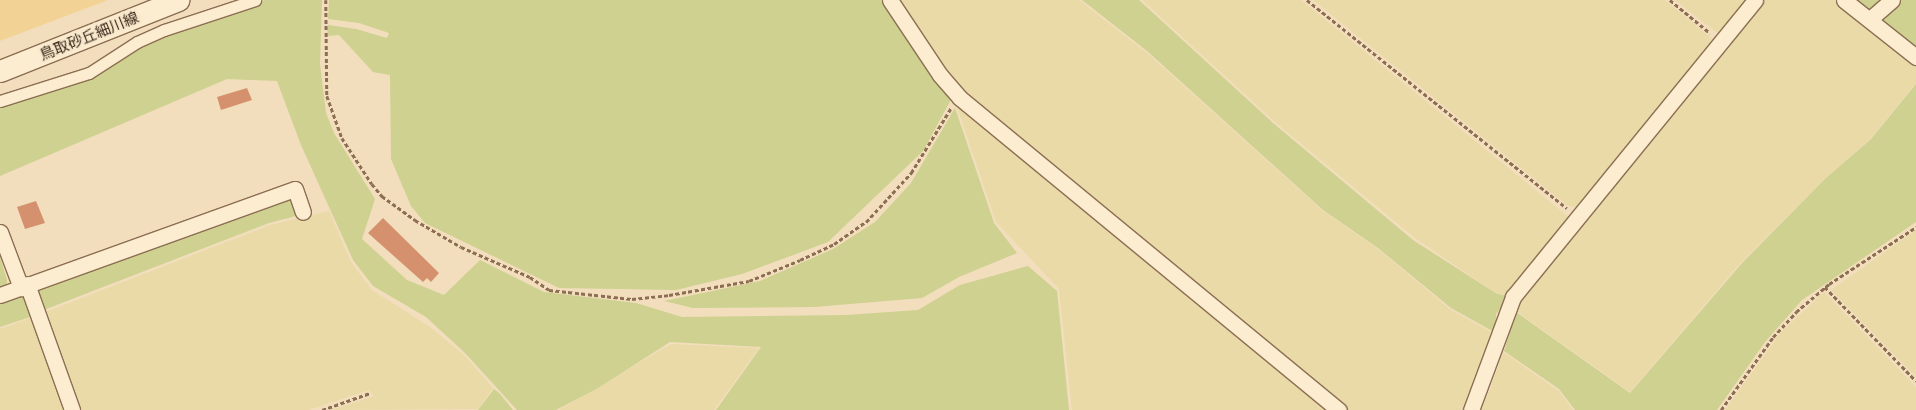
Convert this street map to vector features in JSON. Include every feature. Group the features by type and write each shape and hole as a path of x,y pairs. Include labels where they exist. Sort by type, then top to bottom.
{"main road":[{"name":"鳥取砂丘細川線","path":"0,71 178,0"}],"street":[{"path":"0,101 89,73 137,42 164,30 255,0"},
{"path":"890,0 940,75 960,98 1339,410"},
{"path":"1471,410 1513,298 1720,40 1755,0"},
{"path":"1844,0 1916,57"},
{"path":"1870,20 1892,0"},
{"path":"0,296 295,189 303,212"},
{"path":"0,232 24,286 72,410"}],"path":[{"path":"326,0 324,74 333,118 352,154 382,196 461,247 530,278 549,290 632,299 749,281 834,244 866,222 912,173 960,98"},
{"path":"1307,0 1578,217"},
{"path":"1670,0 1720,40"},
{"path":"1722,410 1772,337 1796,312 1825,287 1916,227"},
{"path":"1825,287 1916,381"},
{"path":"322,410 370,393"}],"shaded area":[{"path":"894,0 1079,0 1147,53 1323,211 1378,249 1451,310 1495,334 1468,401 1461,410 1346,410 959,90"},
{"path":"1142,0 1301,0 1570,218 1510,295 1497,294 1415,238 1275,122"},
{"path":"1313,0 1665,0 1711,38 1712,45 1579,207 1575,207 1568,206"},
{"path":"1675,0 1750,0 1721,32 1716,32"},
{"path":"1758,0 1837,0 1916,62 1916,83 1871,138 1825,179 1742,261 1630,392 1516,311 1514,305"},
{"path":"961,106 1332,410 1072,410 1059,289 996,222 957,107"},
{"path":"329,211 351,262 372,290 430,327 465,356 493,388 478,409 332,410 374,396 369,390 309,410 76,410 43,313 270,225"},
{"path":"1916,230 1916,377 1831,290"},
{"path":"1824,292 1916,387 1916,410 1725,410 1781,332"},
{"path":"33,317 66,410 0,410 0,329"},
{"path":"671,344 759,348 714,410 559,410"},
{"path":"1503,352 1559,391 1573,410 1478,410 1488,395"}],"green space":[{"path":"265,0 322,0 320,64 326,113 334,133 375,199 362,239 407,280 444,295 480,260 544,292 636,303 682,317 846,315 918,310 960,285 1028,266 1057,291 1069,410 716,410 761,347 670,342 598,388 556,410 517,410 465,353 426,317 373,286 353,260 301,145 277,81 227,79 0,176 0,104 39,91 136,46"},
{"path":"329,0 886,0 953,96 923,151 828,242 742,274 676,290 559,288 425,223 411,206 391,159 390,75 373,72 339,35 327,36 328,25 356,29 387,38 389,33 359,23 328,19"},
{"path":"1082,0 1139,0 1273,123 1413,240 1497,294 1510,296 1496,314 1496,333 1451,308 1378,248 1323,210 1147,51"},
{"path":"1849,0 1885,0 1871,10"},
{"path":"1898,0 1916,0 1916,52 1883,26 1883,15"},
{"path":"1916,84 1916,222 1802,300 1765,342 1717,410 1575,410 1559,389 1504,351 1516,312 1630,393 1743,262 1825,179 1871,139"},
{"path":"955,108 994,223 1017,253 959,277 922,298 814,307 693,308 664,301 760,281 833,249 875,222 911,183"},
{"path":"290,197 296,216 269,223 41,311 33,286"},
{"path":"0,257 7,280 7,287 0,292"},
{"path":"24,295 33,316 0,327 0,299"},
{"path":"494,389 500,394 513,410 478,410"}],"sand":[{"path":"0,0 108,0 0,41"}],"building":[{"path":"247,88 252,100 221,110 217,97"},
{"path":"36,201 45,223 25,229 17,207"},
{"path":"383,218 439,273 431,282 427,278 423,282 368,233"}]}
